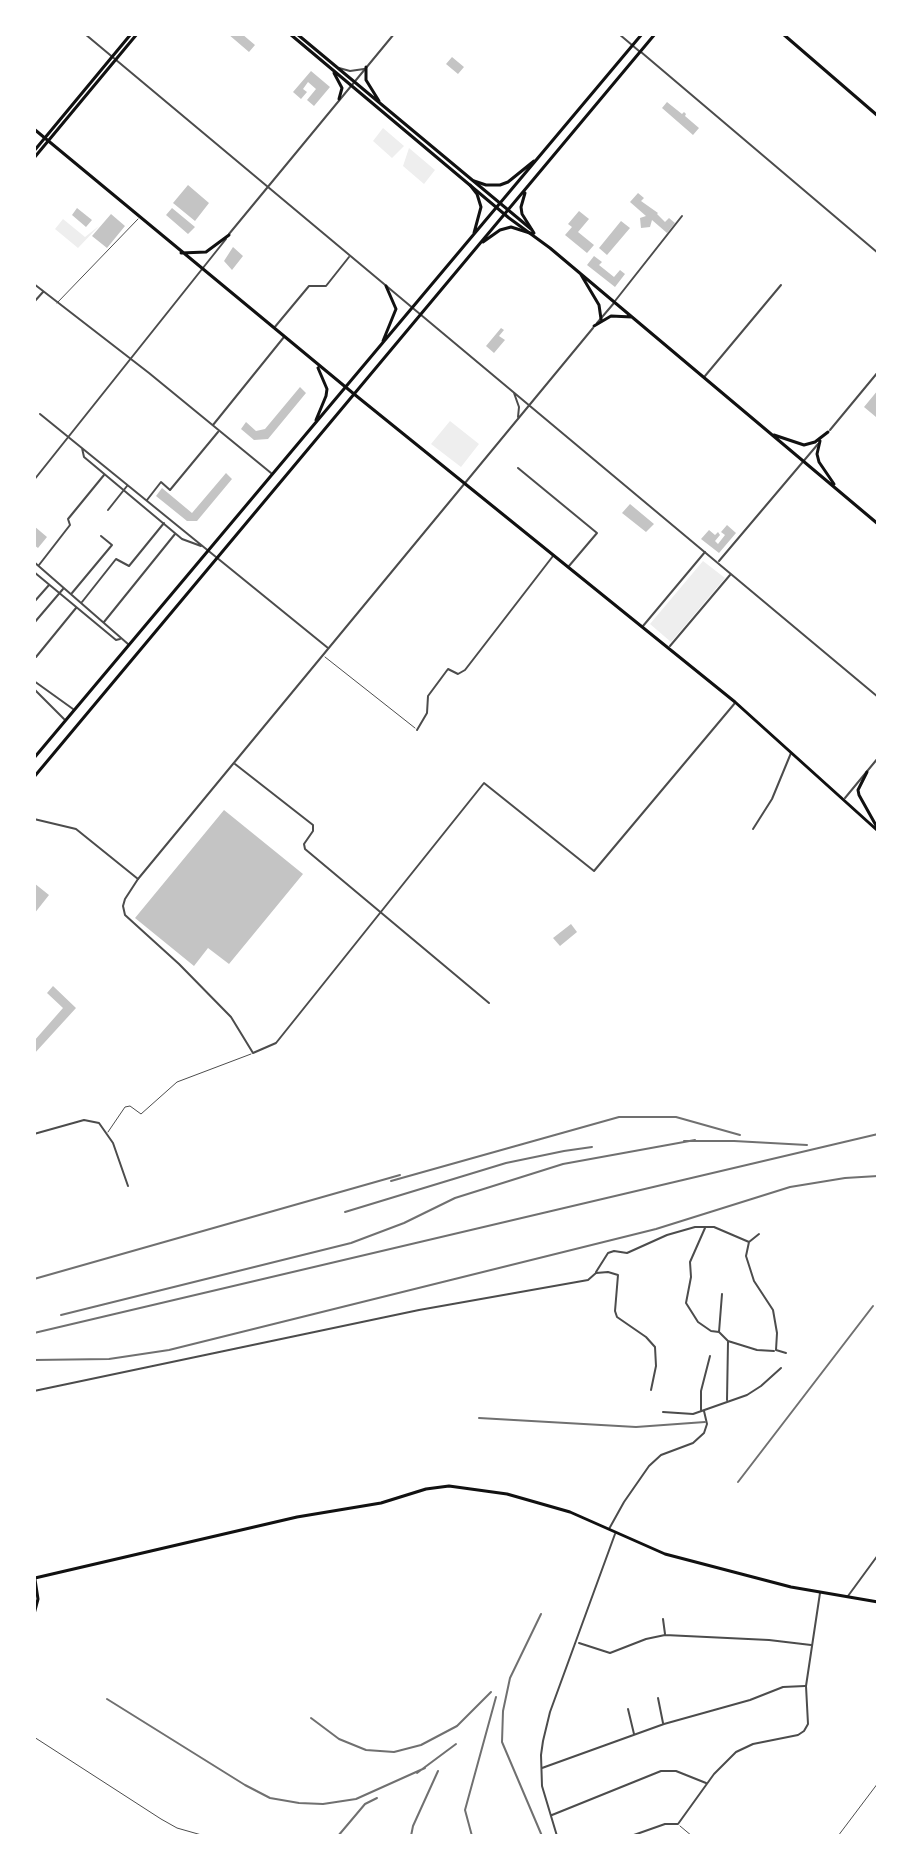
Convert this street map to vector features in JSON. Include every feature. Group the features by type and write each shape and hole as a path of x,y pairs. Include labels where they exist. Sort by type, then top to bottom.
{"main road":[{"path":"114,58 131,34"},
{"path":"34,158 137,34"},
{"path":"290,34 474,181 534,234"},
{"path":"297,34 470,185 542,240 878,524"},
{"path":"34,758 642,34"},
{"path":"34,777 655,34"},
{"path":"783,34 878,116"},
{"path":"326,64 342,88 339,99"},
{"path":"366,68 366,80 380,104"},
{"path":"34,129 181,253 275,326 316,365 346,386 735,702 878,830"},
{"path":"34,151 47,139"},
{"path":"474,181 500,185 537,159"},
{"path":"470,185 481,207 474,235"},
{"path":"527,187 521,207 534,234"},
{"path":"480,244 504,228 534,234"},
{"path":"181,253 206,252 229,235"},
{"path":"580,273 599,305 601,319"},
{"path":"382,344 396,309 386,286"},
{"path":"594,326 611,316 633,317"},
{"path":"313,426 325,402 327,389 316,365"},
{"path":"772,434 804,445 815,442 828,432"},
{"path":"820,441 819,462 835,488"},
{"path":"867,772 859,795 878,830"},
{"path":"34,1614 38,1599 35,1576 297,1517 381,1503 438,1487 476,1488 539,1502 570,1512 665,1554 820,1593 878,1602"}],"street":[{"path":"85,34 878,697"},
{"path":"34,480 267,187 394,34"},
{"path":"619,34 878,253"},
{"path":"337,68 350,71 366,68"},
{"path":"682,216 601,319 138,879 125,899 125,915 231,1017 253,1053 276,1043 484,783 594,871 735,702"},
{"path":"275,326 309,286 326,286 350,256"},
{"path":"34,284 272,474"},
{"path":"704,377 781,285"},
{"path":"34,302 43,292"},
{"path":"212,426 284,337"},
{"path":"718,562 878,372"},
{"path":"514,392 519,407 517,419"},
{"path":"40,414 329,648"},
{"path":"147,501 161,482 170,490 218,431"},
{"path":"81,447 84,457 176,533 194,546 202,546"},
{"path":"518,468 597,533 568,567"},
{"path":"39,566 70,525 68,519 104,474"},
{"path":"108,510 127,485"},
{"path":"81,603 116,559 129,566 164,523"},
{"path":"104,622 176,533"},
{"path":"71,594 112,545 101,536"},
{"path":"642,627 705,552"},
{"path":"417,730 427,713 428,696 448,669 458,674 465,670 553,556"},
{"path":"34,562 129,644"},
{"path":"34,572 116,640 123,639"},
{"path":"668,648 731,574"},
{"path":"34,602 50,584"},
{"path":"34,623 64,588"},
{"path":"36,657 77,607"},
{"path":"34,681 74,710"},
{"path":"34,689 65,720"},
{"path":"44,698 49,693"},
{"path":"753,829 772,799 792,752"},
{"path":"845,798 878,758"},
{"path":"235,763 313,825 313,831 304,844 305,849 489,1003"},
{"path":"34,819 76,829 138,879"},
{"path":"34,1134 84,1120 99,1123 108,1132 128,1186"},
{"path":"706,1226 690,1262 691,1277 686,1303 698,1322 711,1331 719,1332 728,1341 757,1350 786,1353"},
{"path":"34,1391 419,1310 588,1280 608,1253 627,1253 667,1235 706,1226 749,1242"},
{"path":"759,1234 749,1242 745,1253 754,1281 772,1305 778,1344 776,1350"},
{"path":"596,1273 618,1275 617,1317 655,1347 656,1366 651,1390"},
{"path":"719,1332 722,1294"},
{"path":"727,1401 728,1341"},
{"path":"557,1836 542,1786 541,1755 550,1712 577,1643 624,1502 649,1466 661,1455 693,1443 704,1433 707,1424 702,1411 701,1391 710,1356"},
{"path":"663,1412 693,1414 747,1395 781,1368"},
{"path":"847,1598 878,1555"},
{"path":"631,1836 665,1824 678,1824 707,1784 736,1752 753,1744 804,1731 808,1724 806,1686 820,1593"},
{"path":"663,1619 665,1635"},
{"path":"577,1643 610,1653 665,1635 812,1645"},
{"path":"542,1768 663,1724 750,1700 783,1687 806,1686"},
{"path":"658,1698 663,1724"},
{"path":"628,1709 634,1735"},
{"path":"551,1815 661,1771 676,1771 707,1784"}],"lane":[{"path":"57,303 139,217"},
{"path":"323,655 417,730"},
{"path":"108,1132 125,1107 130,1106 141,1114 172,1085 253,1053"},
{"path":"34,1737 161,1819 177,1828 205,1836"},
{"path":"838,1836 878,1783"},
{"path":"678,1824 692,1836"}],"shaded area":[{"path":"383,128 404,146 392,158 373,141"},
{"path":"409,148 435,170 424,184 403,166"},
{"path":"63,219 85,237 99,226 78,248 55,229"},
{"path":"450,421 479,444 461,467 431,444"},
{"path":"703,561 725,578 671,642 650,624"}],"building":[{"path":"228,34 242,34 255,45 249,52"},
{"path":"452,57 464,67 458,74 446,64"},
{"path":"311,71 330,87 314,106 307,100 316,89 308,82 303,89 307,92 301,99 293,92"},
{"path":"667,102 682,114 684,112 699,128 693,135 662,108"},
{"path":"188,185 209,203 195,221 173,203"},
{"path":"638,193 644,198 641,201 665,222 669,218 675,223 667,233 652,220 650,227 641,228 640,218 646,216 630,202"},
{"path":"77,208 92,220 86,227 72,215"},
{"path":"172,208 195,227 188,234 166,215"},
{"path":"579,211 589,219 578,232 594,245 587,253 565,235 572,227 568,224"},
{"path":"111,214 125,226 107,248 92,236"},
{"path":"621,221 630,228 607,255 599,248"},
{"path":"233,247 243,256 232,270 224,261"},
{"path":"594,256 602,262 599,265 614,277 620,270 625,274 615,287 587,265"},
{"path":"501,328 504,330 499,336 505,340 494,353 486,346"},
{"path":"300,387 306,393 268,439 254,440 241,429 246,422 256,431 265,429"},
{"path":"878,390 878,415 876,417 864,407"},
{"path":"226,473 232,479 197,521 187,521 156,496 162,488 192,513"},
{"path":"630,504 654,524 646,532 622,513"},
{"path":"727,525 736,533 719,553 701,539 709,530 715,535 718,532 720,535 715,541 718,544 725,535 721,532"},
{"path":"34,526 47,537 38,548 34,545"},
{"path":"224,810 303,874 229,964 208,948 194,966 135,918"},
{"path":"34,883 49,895 34,914"},
{"path":"571,924 577,932 560,946 553,938"},
{"path":"53,986 76,1008 34,1054 34,1041 63,1008 47,993"}],"railway":[{"path":"391,1181 619,1117 676,1117 740,1135"},
{"path":"34,1333 878,1134"},
{"path":"61,1315 351,1243 404,1223 455,1198 563,1164 695,1140"},
{"path":"684,1141 807,1145"},
{"path":"345,1212 506,1163 592,1147"},
{"path":"34,1279 400,1175"},
{"path":"34,1360 109,1359 169,1350 656,1229 790,1187 878,1176"},
{"path":"738,1482 873,1306"},
{"path":"479,1418 636,1427 705,1422"},
{"path":"541,1614 510,1678 503,1711 502,1742 542,1836"},
{"path":"311,1718 339,1739 366,1750 394,1752 421,1745 457,1726 491,1692"},
{"path":"472,1836 465,1810 496,1697"},
{"path":"107,1699 270,1798 323,1804 356,1799 425,1768"},
{"path":"417,1773 456,1744"},
{"path":"411,1836 438,1771"},
{"path":"338,1836 365,1804 377,1798"}]}
